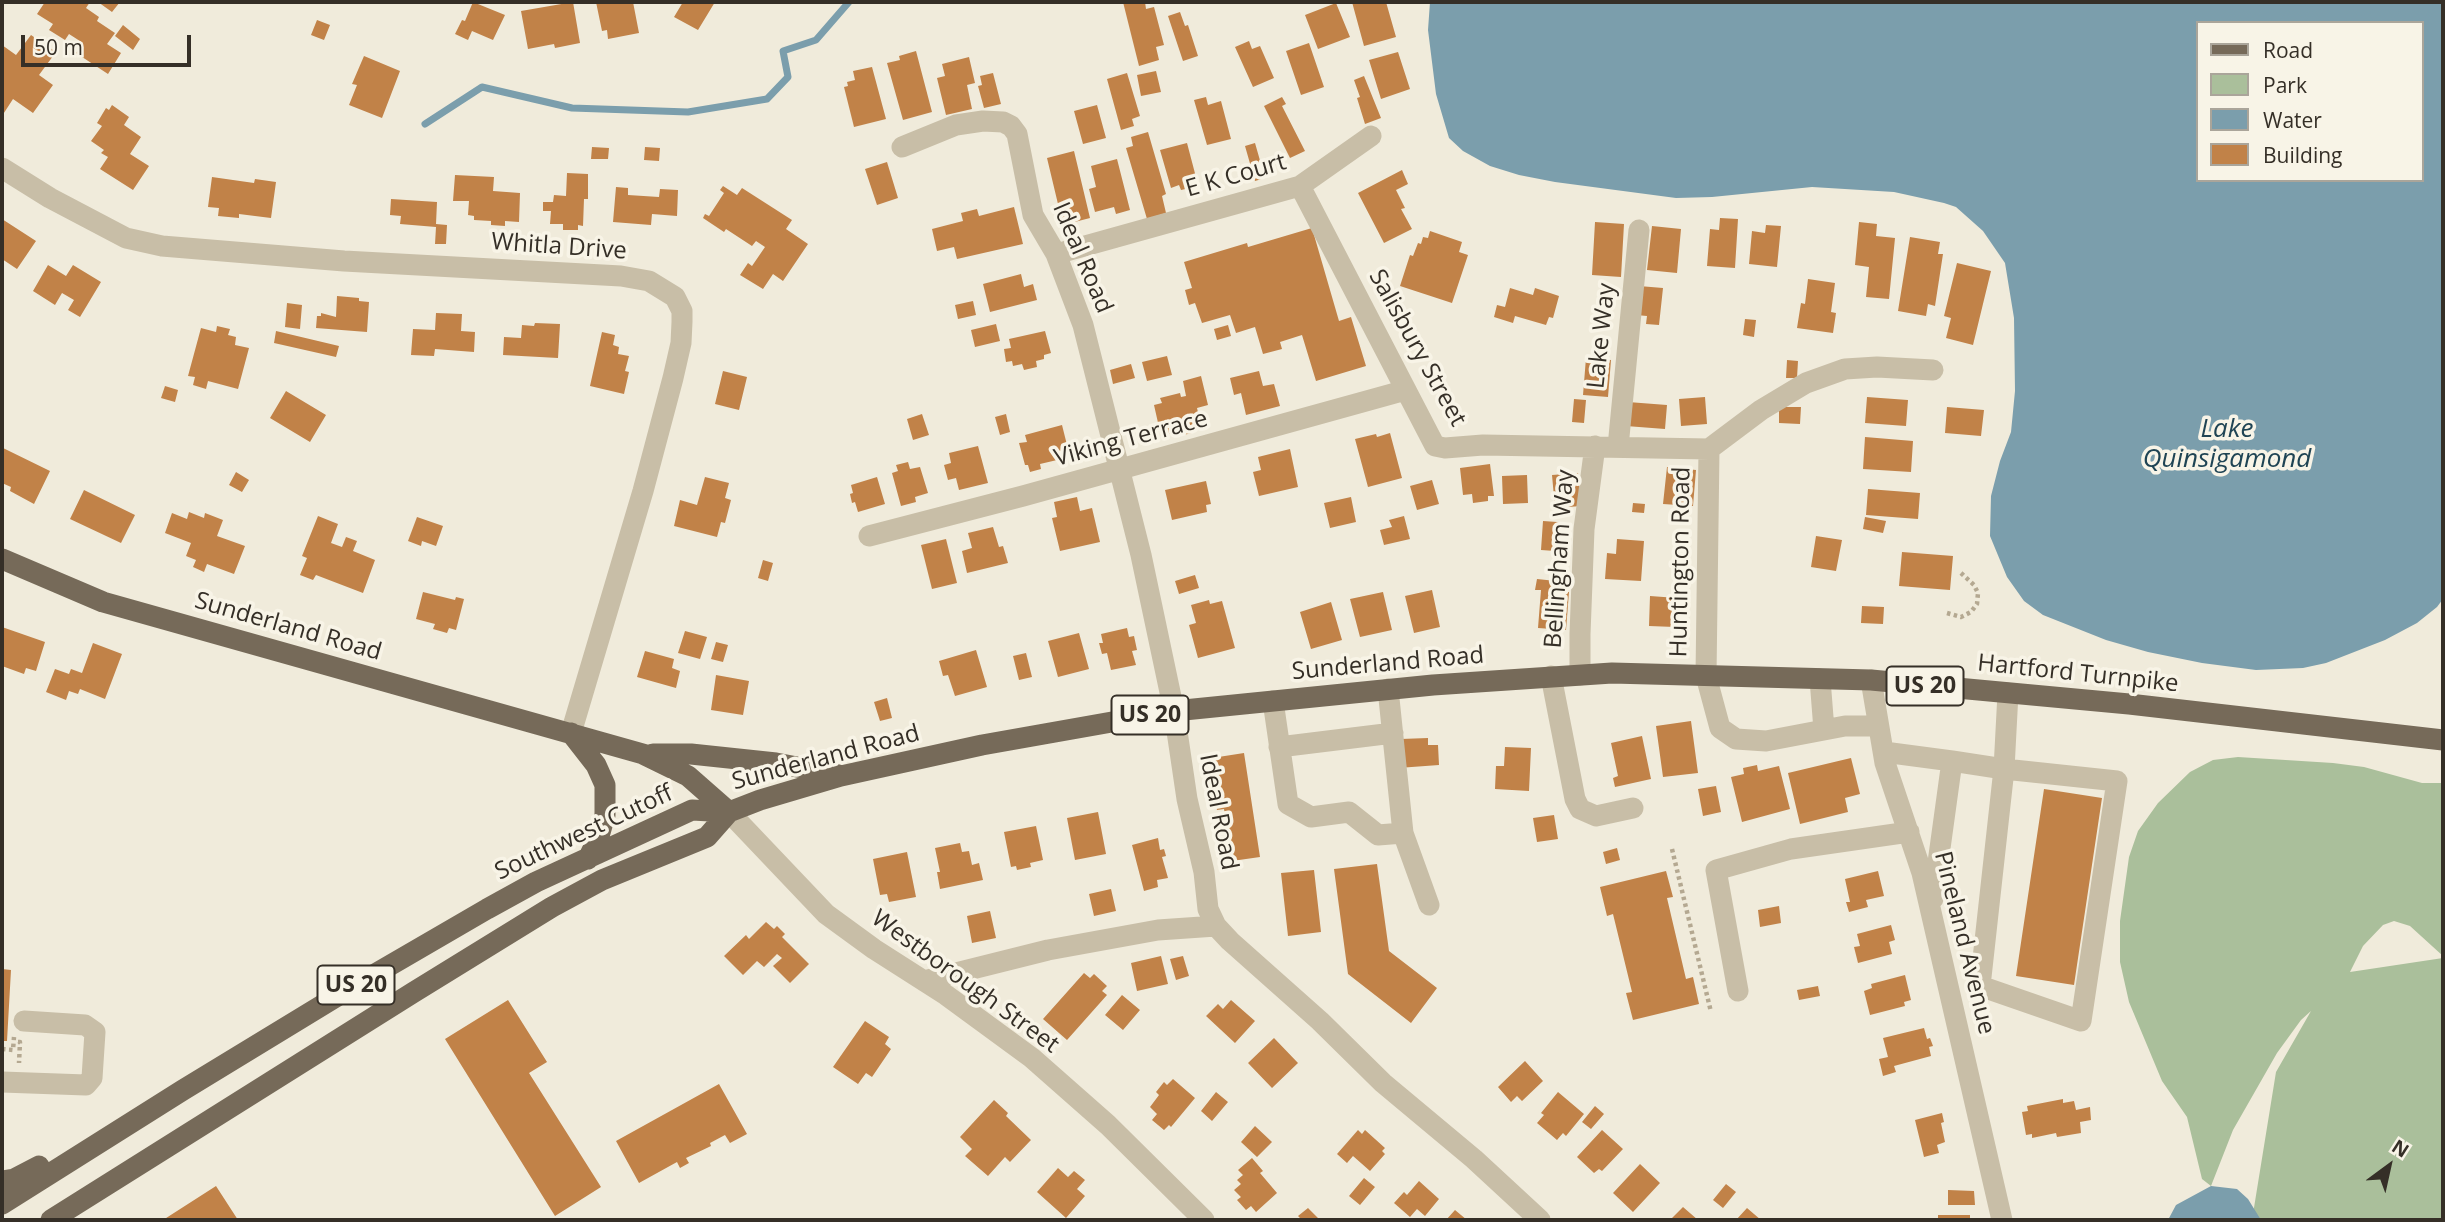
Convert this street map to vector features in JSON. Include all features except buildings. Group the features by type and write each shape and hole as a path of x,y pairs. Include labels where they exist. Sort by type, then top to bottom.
{"main road":[{"name":"Sunderland Road","path":"2,559 103,602 643,754 688,776 729,812 841,776 982,745 1174,711 1388,689 1580,675"},
{"name":"Hartford Turnpike","path":"1580,675 1612,673 1871,681 2129,704 2443,740"},
{"path":"571,733 596,765 605,785 605,815 588,859"},
{"path":"643,754 691,754 776,762 841,776"},
{"name":"Southwest Cutoff","path":"2,1204 153,1108 486,909 536,882 692,810 729,812"},
{"name":"Southwest Cutoff","path":"51,1220 552,907 602,880 707,837 729,812"},
{"path":"2,1181 14,1179 153,1108"}],"street":[{"name":"Ideal Road","path":"902,147 956,125 983,121 1003,122 1012,126 1017,134 1033,215 1056,254 1083,325 1141,555 1174,711 1187,799 1204,872 1208,909 1216,926 1383,1083 1474,1159 1540,1220"},
{"name":"E K Court","path":"1056,254 1300,186 1371,136"},
{"name":"Whitla Drive","path":"2,168 50,198 126,238 162,246 344,261 621,276 649,281 675,297 682,311 682,322 681,343 673,379 643,491 571,733"},
{"name":"Salisbury Street","path":"1300,186 1435,446 1709,449"},
{"name":"Lake Way","path":"1618,447 1639,230"},
{"path":"1709,449 1761,410 1805,383 1845,369 1877,367 1933,370"},
{"name":"Viking Terrace","path":"869,536 1406,390"},
{"name":"Bellingham Way","path":"1580,675 1584,529 1595,446"},
{"name":"Huntington Road","path":"1709,449 1706,676 1720,728 1736,739 1766,741 1845,726 1878,726"},
{"path":"1551,677 1575,799 1580,809 1596,816 1633,808"},
{"path":"1820,679 1824,730"},
{"name":"Pineland Avenue","path":"1871,681 1885,763 1909,832 1931,912 2002,1220"},
{"path":"1388,689 1403,833 1429,905"},
{"path":"1884,752 2004,769 2117,782 2081,1021 1980,986 2004,769 2008,694"},
{"path":"1273,701 1288,804 1311,817 1349,812 1378,835 1403,833"},
{"path":"1279,747 1393,733"},
{"path":"1931,912 1952,761"},
{"name":"Westborough Street","path":"729,812 826,914 1032,1058 1108,1125 1203,1220"},
{"path":"1738,990 1716,870 1791,849 1909,832"},
{"path":"924,981 1048,950 1158,930 1216,926"},
{"path":"2,1082 86,1085 92,1078 95,1032 85,1025 24,1021"}],"path":[{"path":"1947,613 1961,617 1971,612 1977,604 1978,593 1974,585 1961,573"},
{"path":"1672,849 1711,1012"}],"green space":[{"path":"2238,757 2333,763 2364,767 2422,783 2443,783 2443,956 2410,926 2394,921 2383,925 2363,946 2350,972 2443,958 2443,1220 2252,1220 2276,1072 2311,1011 2301,1020 2277,1053 2233,1130 2211,1186 2202,1179 2187,1117 2162,1081 2129,1002 2120,962 2120,921 2129,857 2138,831 2158,803 2190,772 2213,760"}],"water":[{"name":"Lake Quinsigamond","path":"1430,2 2443,2 2443,599 2417,623 2385,640 2326,663 2303,668 2256,670 2148,652 2106,640 2043,615 2024,601 2007,577 1990,536 1991,496 2011,432 2015,391 2014,318 2005,263 1983,231 1956,207 1894,192 1812,187 1676,198 1519,175 1490,166 1463,151 1449,138 1436,94 1428,30"},
{"path":"2211,1186 2237,1189 2248,1199 2261,1220 2168,1220 2176,1205"}],"waterway":[{"path":"425,124 482,87 572,108 688,112 767,99 788,77 783,51 816,40 849,2"}]}
